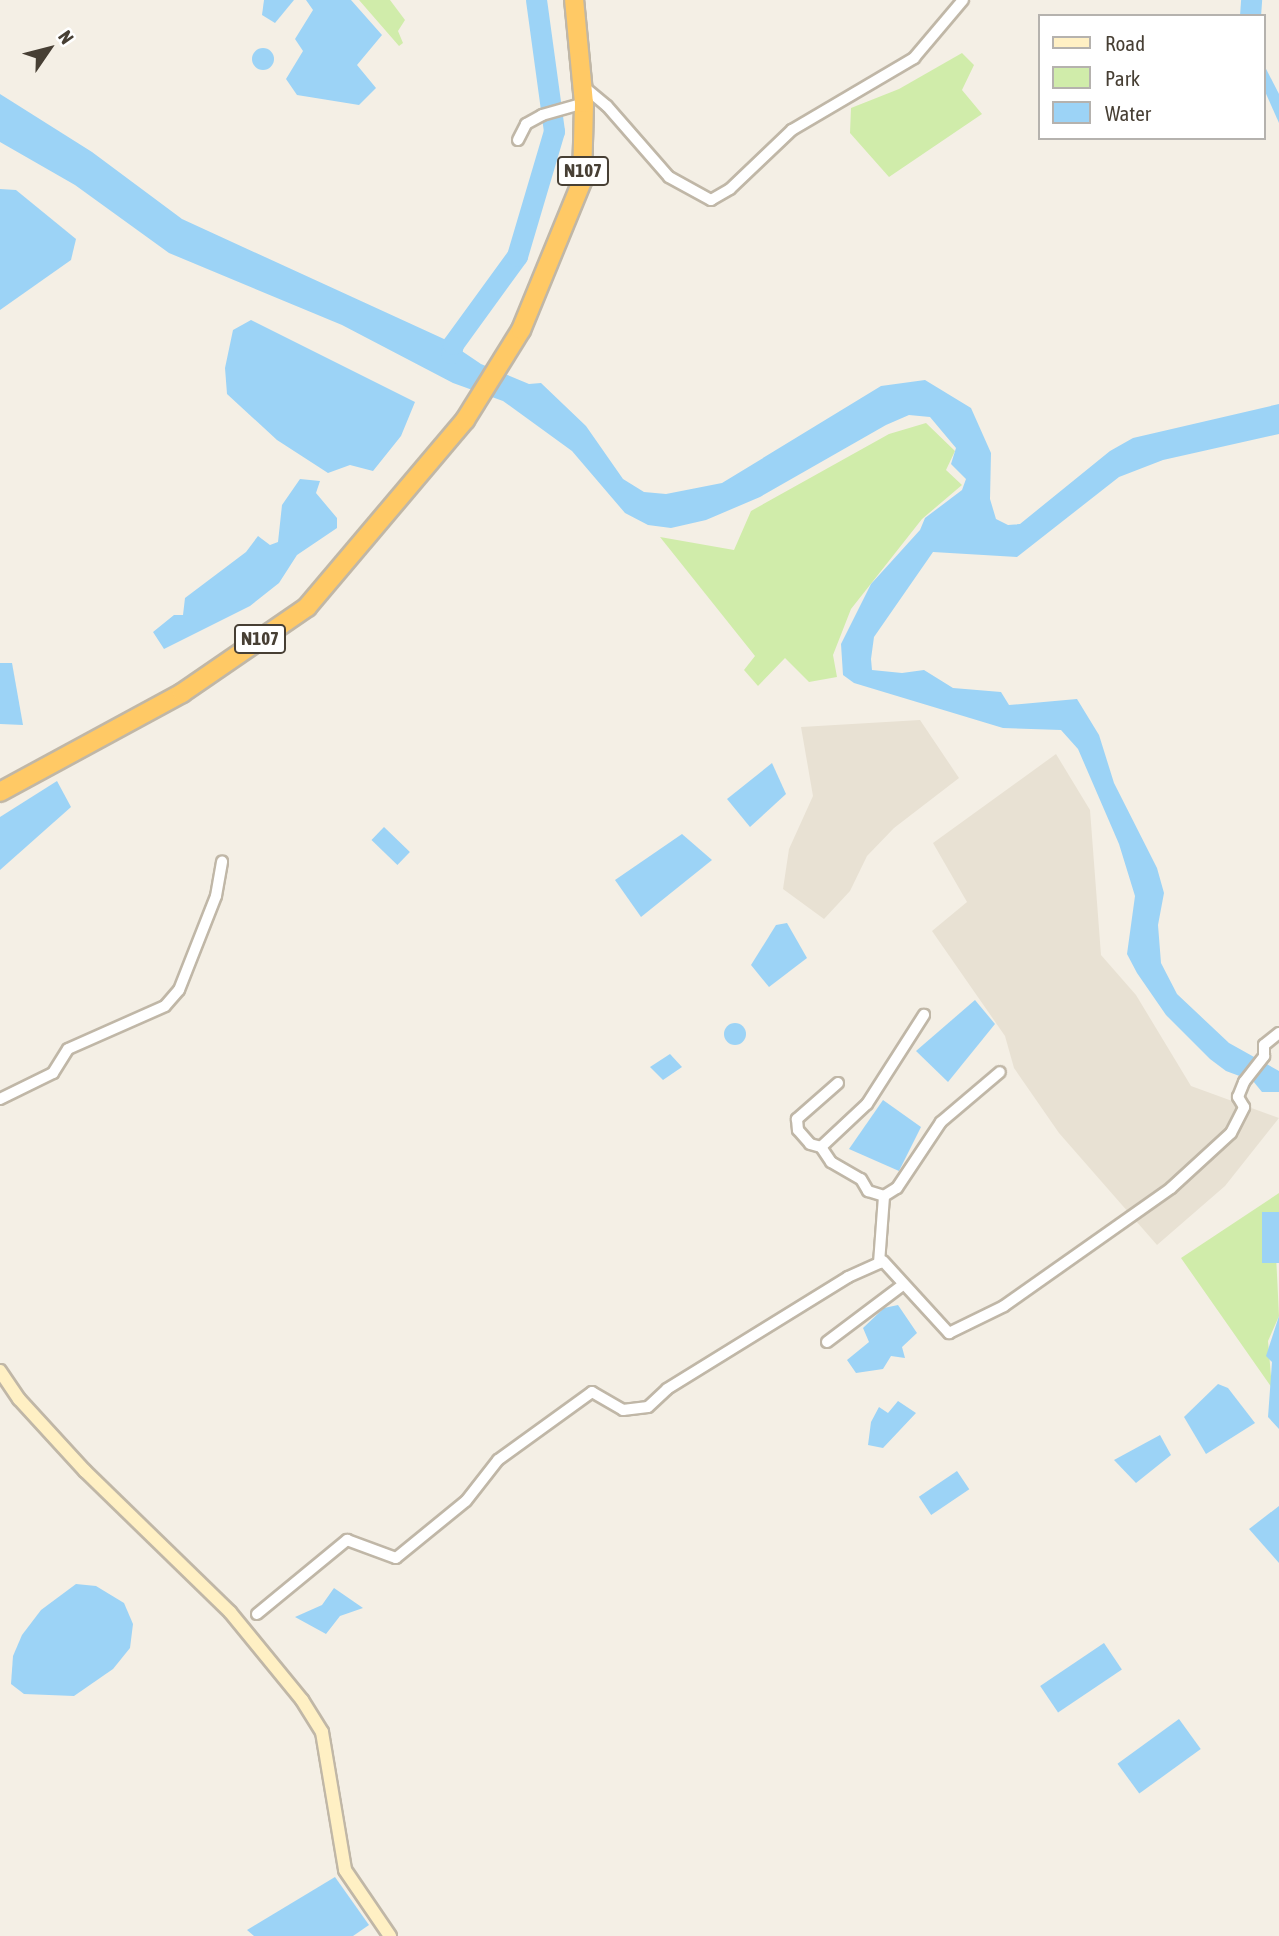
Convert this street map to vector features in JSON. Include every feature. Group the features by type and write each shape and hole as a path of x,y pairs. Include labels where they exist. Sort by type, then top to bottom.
{"highway":[{"name":"N107","path":"0,792 182,693 307,607 465,420 521,330 582,181 583,95 574,0"}],"main road":[{"path":"0,1371 19,1399 85,1471 230,1612 302,1700 322,1732 345,1870 390,1936"}],"street":[{"path":"518,140 526,124 541,115 565,108 583,95 607,106 669,177 712,200 730,189 792,130 914,58 963,0"},
{"path":"0,1099 53,1073 68,1049 165,1006 179,990 216,896 222,862"},
{"path":"821,1147 867,1104 924,1015"},
{"path":"879,1263 904,1284 949,1333 1004,1306 1171,1188 1231,1133 1244,1107 1238,1097 1244,1082 1264,1056 1264,1045 1279,1032"},
{"path":"838,1083 797,1119 798,1130 810,1144 821,1147 831,1162 861,1179 868,1191 884,1196 897,1188 941,1122 1000,1072"},
{"path":"879,1263 884,1196"},
{"path":"257,1614 347,1540 396,1558 466,1501 498,1460 592,1392 623,1410 648,1407 667,1390 848,1277 879,1263"},
{"path":"827,1342 904,1284"}],"shaded area":[{"path":"920,720 959,778 894,828 867,856 850,891 824,919 783,889 789,849 813,796 801,727"},
{"path":"1056,754 1090,810 1101,955 1136,995 1191,1086 1279,1118 1225,1186 1157,1245 1059,1133 1014,1068 1005,1036 932,931 967,902 933,843"}],"green space":[{"path":"359,0 390,0 405,20 398,31 403,43 399,46"},
{"path":"962,53 974,65 962,90 982,114 889,177 850,133 851,108 899,89"},
{"path":"926,423 955,451 946,470 962,485 922,519 851,609 833,655 837,677 809,682 785,658 758,686 744,670 755,656 660,537 734,550 751,511 889,434"},
{"path":"1279,1193 1279,1212 1274,1213 1279,1316 1268,1341 1272,1388 1181,1258"}],"water":[{"path":"264,0 294,0 275,23 262,15"},
{"path":"306,0 351,0 382,35 357,65 376,88 359,105 297,95 286,79 303,51 295,39 313,10"},
{"path":"263,48 271,51 274,59 271,67 263,70 255,67 252,59 255,51"},
{"path":"1265,67 1279,94 1279,123 1265,92"},
{"path":"0,94 92,152 182,219 444,339 481,364 529,384 541,383 586,426 623,479 644,492 666,494 722,483 881,386 925,380 971,408 991,453 990,499 996,519 1008,525 1020,524 1110,451 1133,438 1279,404 1279,434 1163,460 1119,477 1017,557 933,552 874,637 871,659 872,670 902,673 924,670 953,688 1001,692 1009,705 1077,699 1099,735 1114,783 1157,868 1164,893 1158,925 1161,963 1177,994 1229,1043 1279,1071 1279,1092 1262,1092 1253,1081 1226,1071 1210,1059 1166,1015 1137,973 1127,954 1135,896 1119,844 1078,749 1061,730 1003,728 854,683 843,675 841,644 871,584 920,530 925,518 962,490 966,479 951,464 956,448 930,417 909,415 886,425 760,497 706,520 671,528 648,525 625,513 572,451 503,401 453,383 342,325 169,253 75,185 0,142"},
{"path":"0,189 16,190 76,239 71,260 0,310"},
{"path":"251,320 415,402 401,436 373,471 350,465 328,473 277,440 227,394 225,368 233,330"},
{"path":"300,479 320,481 316,493 337,518 337,528 297,555 279,583 250,606 164,649 153,632 174,615 183,615 185,598 246,552 258,536 270,545 278,542 282,505"},
{"path":"0,663 12,663 23,725 0,724"},
{"path":"772,763 786,794 750,827 727,799"},
{"path":"57,781 71,807 0,870 0,817"},
{"path":"384,827 410,852 397,865 371,840"},
{"path":"682,834 712,860 641,917 615,880"},
{"path":"787,923 807,958 769,987 751,965 776,925"},
{"path":"975,1000 995,1024 948,1082 916,1051"},
{"path":"735,1023 743,1026 746,1034 743,1042 735,1045 727,1042 724,1034 727,1026"},
{"path":"670,1054 682,1067 663,1080 650,1067"},
{"path":"883,1100 921,1127 899,1171 849,1149"},
{"path":"1262,1212 1279,1212 1279,1263 1262,1263"},
{"path":"898,1305 917,1333 902,1347 905,1358 891,1356 883,1369 856,1373 847,1360 869,1342 863,1328 884,1308"},
{"path":"1279,1316 1279,1429 1268,1417 1272,1362 1266,1356"},
{"path":"1218,1384 1228,1388 1255,1423 1206,1454 1184,1417"},
{"path":"898,1401 916,1413 883,1448 868,1445 871,1422 879,1407 888,1413"},
{"path":"1160,1435 1171,1455 1136,1483 1114,1460"},
{"path":"957,1471 969,1489 931,1515 919,1497"},
{"path":"1279,1506 1279,1563 1249,1529"},
{"path":"76,1584 96,1586 124,1603 133,1624 130,1648 113,1669 74,1696 24,1694 11,1684 13,1656 22,1635 41,1610"},
{"path":"334,1588 363,1608 340,1616 326,1634 295,1617 322,1605"},
{"path":"1104,1643 1122,1670 1058,1713 1040,1686"},
{"path":"1179,1719 1201,1749 1139,1794 1118,1764"},
{"path":"335,1877 369,1925 353,1936 254,1936 247,1930"}],"waterway":[{"path":"451,353 453,344 517,256 554,131 536,0"},
{"path":"1250,14 1251,0"}]}
